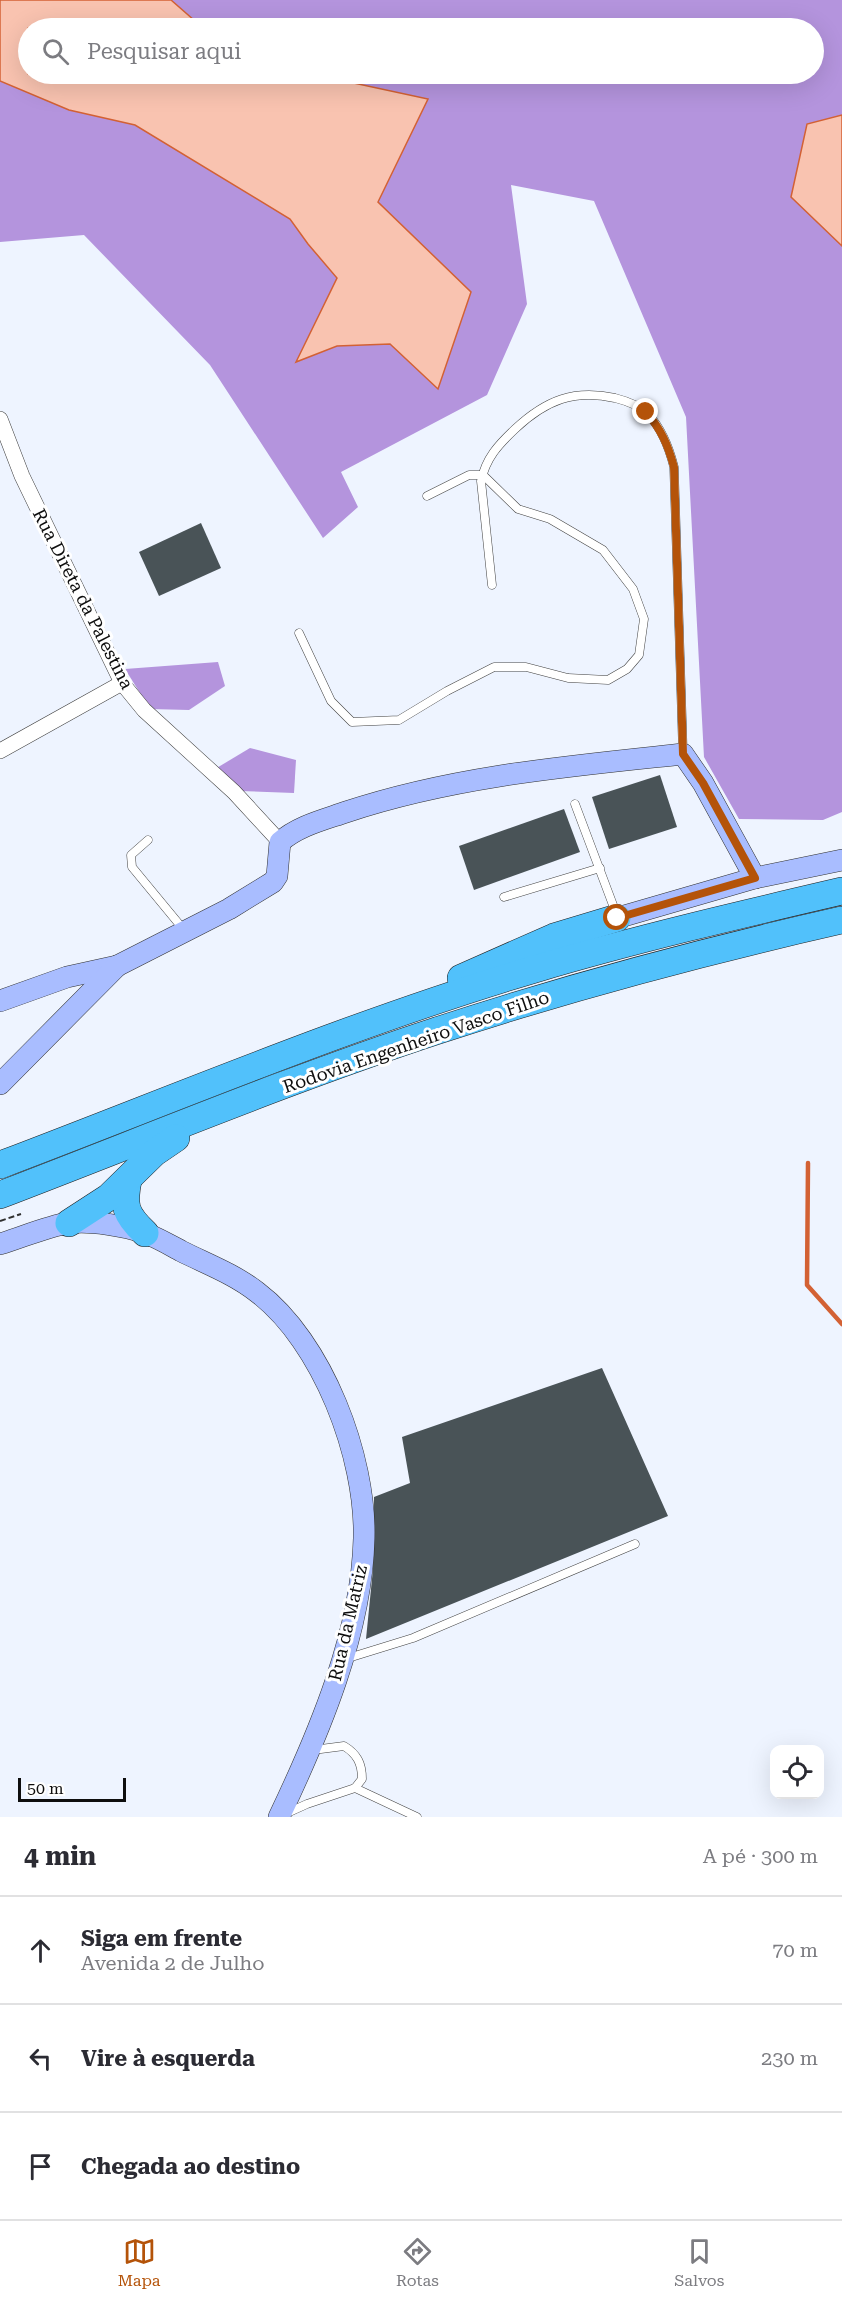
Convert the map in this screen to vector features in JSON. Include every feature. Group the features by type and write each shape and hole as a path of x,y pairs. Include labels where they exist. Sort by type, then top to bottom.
{"highway":[{"name":"Rodovia Engenheiro Vasco Filho","path":"0,1165 372,1023 535,969 706,923 842,891"},
{"path":"372,1023 520,951 554,937 617,918"},
{"name":"Rodovia Engenheiro Vasco Filho","path":"7,1197 309,1077 436,1031 597,982 842,920"},
{"path":"69,1222 100,1203 128,1180 154,1153 182,1134 282,1095 309,1077"},
{"path":"128,1180 124,1200 126,1209 130,1218 145,1233"}],"main road":[{"path":"0,1001 66,977 117,966 229,909 273,882 277,876 280,842 306,826 370,804 444,785 579,765 683,754 703,783 755,878"},
{"path":"617,918 755,878 842,860"},
{"path":"0,1084 117,966"},
{"path":"0,1244 69,1222"},
{"name":"Rua da Matriz","path":"69,1222 106,1225 145,1233 232,1275 259,1293 283,1317 303,1344 337,1406 355,1460 364,1509 362,1566 353,1615 341,1660 311,1750 280,1817"}],"street":[{"name":"Rua Direta da Palestina","path":"0,419 22,476 122,683 144,710 234,792 280,842"},
{"path":"0,751 122,683"}],"lane":[{"path":"492,585 481,481 491,453 500,442 523,421 547,404 565,397 582,394 600,395 628,401 646,412 658,426 669,446 674,467 683,754"},
{"path":"300,633 331,701 352,722 399,720 494,667 526,667 568,678 608,680 627,669 639,655 644,619 633,590 603,550 550,519 518,509 483,475 469,475 427,495"},
{"path":"575,804 617,918"},
{"path":"148,840 131,855 132,867 185,932"},
{"path":"504,897 600,868"},
{"path":"341,1660 413,1638 635,1544"},
{"path":"280,1817 307,1804 355,1788 363,1779 362,1766 344,1746 311,1750"},
{"path":"355,1788 417,1817"}],"path":[{"path":"0,1221 21,1214"}],"shaded area":[{"path":"0,0 842,0 842,812 823,820 739,819 704,757 686,417 594,201 511,185 527,304 487,395 341,472 358,507 323,538 210,365 84,235 0,242"},
{"path":"0,0 171,0 192,18 18,18 18,84 358,84 428,99 378,202 471,292 438,389 390,344 337,346 296,362 337,278 290,219 135,125 69,110 0,81"},
{"path":"842,115 842,246 791,197 807,124"},
{"path":"218,662 225,686 189,710 150,709 125,669"},
{"path":"250,748 296,760 294,793 239,791 215,769"}],"building":[{"path":"201,523 221,568 159,596 139,552"},
{"path":"660,775 677,827 609,849 592,797"},
{"path":"564,809 580,852 474,890 459,846"},
{"path":"602,1368 668,1516 366,1639 373,1569 374,1497 410,1483 402,1437"}],"waterway":[{"path":"808,1163 807,1285 842,1324"}],"route":[{"path":"617,918 755,878 703,783 683,754 674,467 669,446 658,426 646,412"}]}
